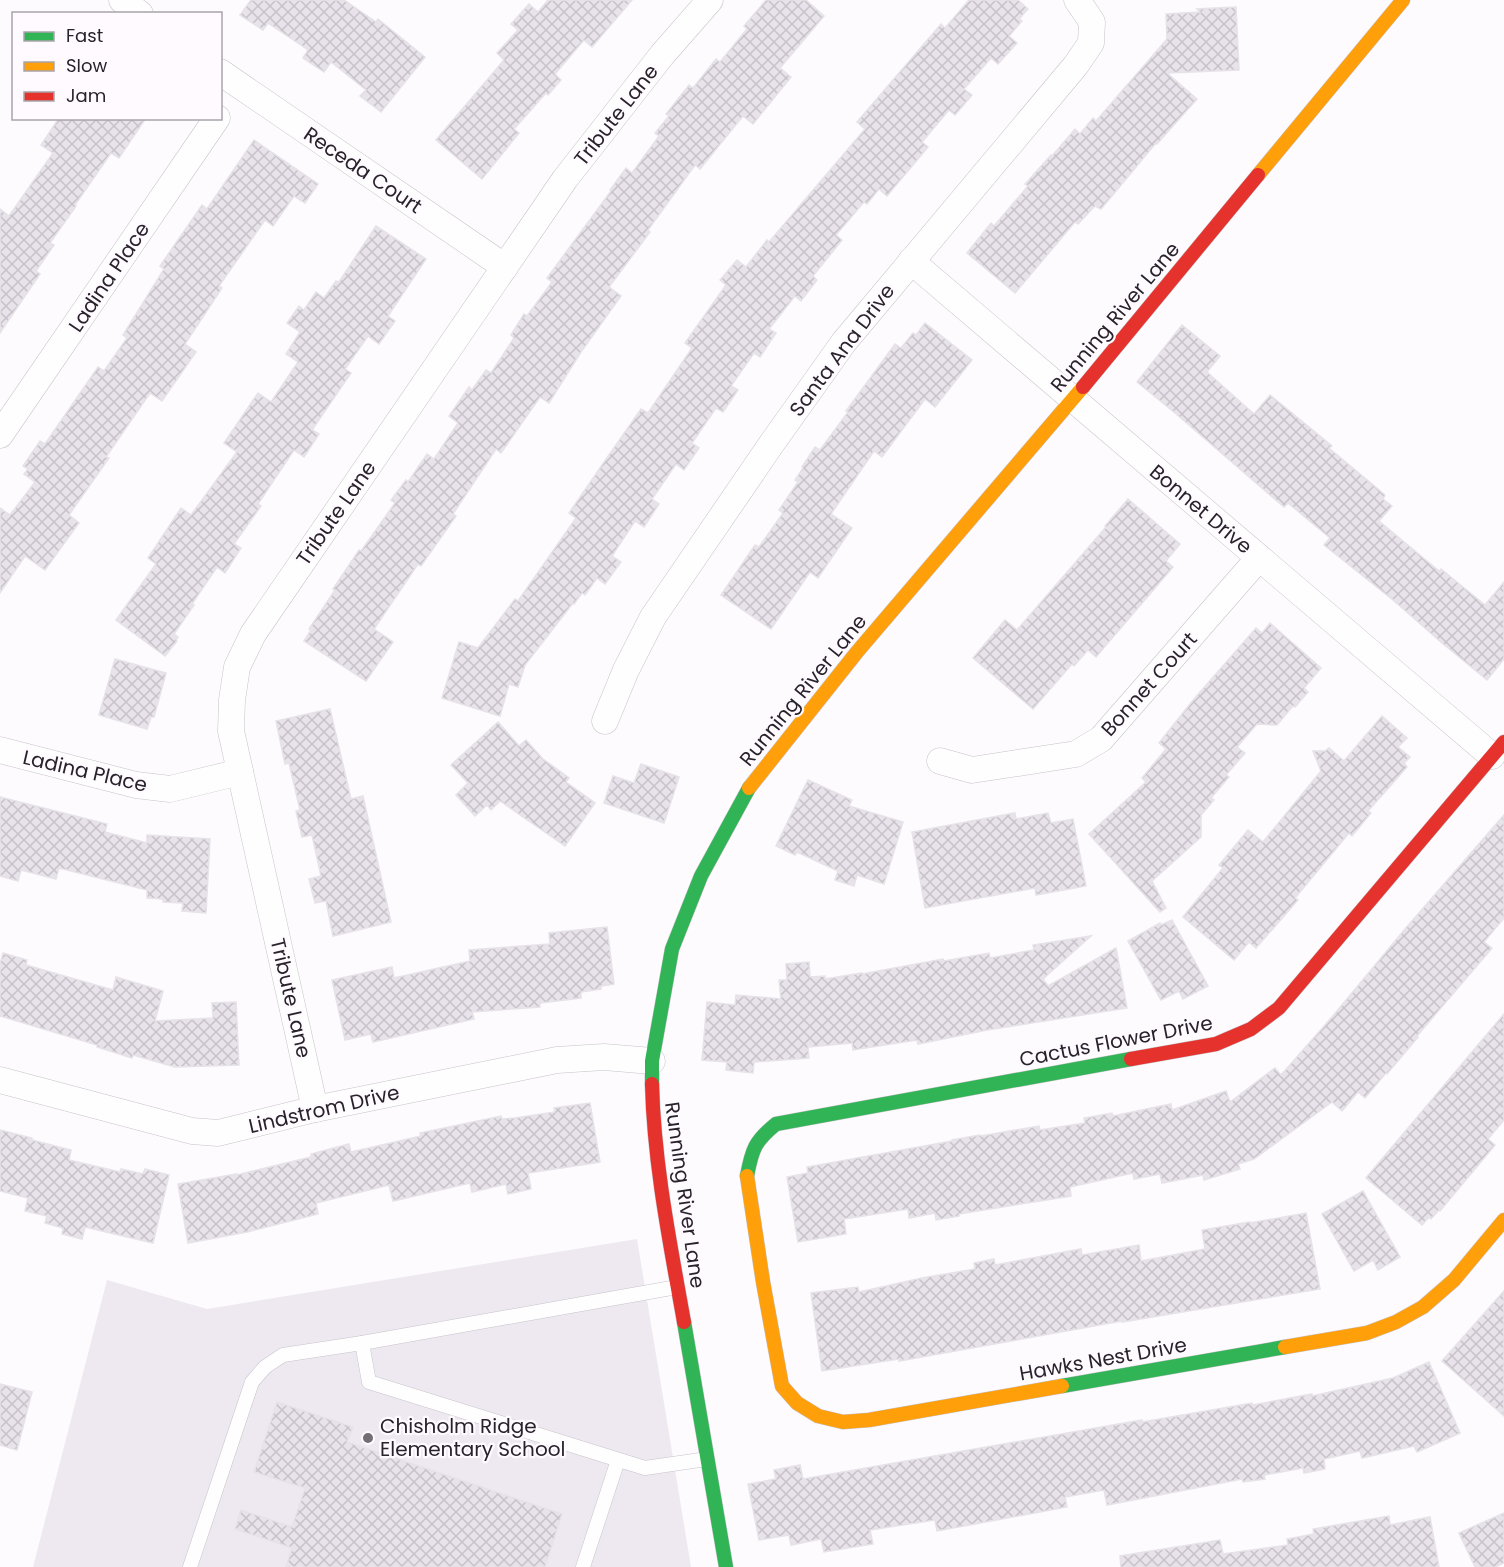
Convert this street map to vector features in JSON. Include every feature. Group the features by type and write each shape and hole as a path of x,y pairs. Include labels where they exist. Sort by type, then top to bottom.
{"street":[{"path":"122,0 137,12"},
{"name":"Tribute Lane","path":"315,1109 231,731 232,700 237,667 253,634 566,180 662,56 710,0"},
{"name":"Santa Ana Drive","path":"605,721 626,670 653,617 844,342 1076,64 1091,43 1092,22 1077,0"},
{"name":"Running River Lane","path":"726,1567 663,1203 653,1118 652,1061 672,949 702,876 752,783 857,652 1073,399 1403,0"},
{"path":"222,107 230,79"},
{"name":"Receda Court","path":"230,79 505,267"},
{"name":"Ladina Place","path":"0,435 216,120"},
{"name":"Bonnet Drive","path":"911,261 1259,558 1498,749"},
{"name":"Bonnet Court","path":"940,761 972,770 1076,754 1101,739 1259,558"},
{"name":"Cactus Flower Drive","path":"764,1282 747,1178 750,1154 761,1136 776,1124 1216,1044 1251,1029 1279,1008 1498,749"},
{"name":"Ladina Place","path":"0,750 136,785 170,789 240,772"},
{"name":"Lindstrom Drive","path":"0,1080 192,1131 218,1133 315,1109 557,1060 604,1057 652,1061"},
{"name":"Hawks Nest Drive","path":"764,1282 782,1386 797,1403 818,1416 843,1422 869,1420 1367,1333 1423,1308 1454,1280 1504,1220"}],"lane":[{"path":"190,1567 252,1382 265,1367 283,1355 677,1287"},
{"path":"362,1342 369,1382 645,1468 707,1459"},
{"path":"583,1567 618,1460"}],"shaded area":[{"name":"Chisholm Ridge Elementary School","path":"637,1239 691,1567 33,1567 107,1280 207,1309"}],"building":[{"path":"251,0 344,0 376,22 378,19 425,57 381,112 360,96 366,90 331,62 324,72 303,58 308,50 268,23 263,30 240,15"},
{"path":"548,0 632,0 592,47 584,40 555,74 561,80 548,95 546,93 514,129 519,133 482,179 436,140 504,60 497,53 518,30 511,24 529,4 538,12"},
{"path":"766,0 806,0 824,16 780,68 791,77 753,124 743,116 700,169 695,165 648,230 650,232 609,287 621,296 581,352 549,403 540,397 501,453 496,449 453,514 456,516 421,566 418,564 374,629 393,642 366,681 304,641 311,630 309,629 335,590 333,589 395,503 391,500 406,480 408,482 427,454 434,459 458,423 449,416 469,387 472,390 486,370 491,373 514,338 511,335 524,314 527,316 552,282 547,278 610,190 626,168 632,173 659,136 655,133 669,116 666,114 689,85 693,88 716,59 720,62 747,29 744,26"},
{"path":"969,0 1018,0 1028,9 1019,19 1022,21 1009,36 1017,43 998,64 991,58 964,89 972,95 955,115 949,110 922,142 928,147 887,196 879,189 867,204 864,202 836,235 842,240 813,276 817,280 801,301 795,296 769,329 776,333 760,357 754,353 731,386 738,390 723,412 716,408 692,443 699,448 684,470 676,464 652,499 659,504 644,527 635,521 612,556 621,562 605,584 597,578 585,595 582,593 573,603 525,665 518,687 509,684 500,716 442,698 459,642 478,648 515,599 518,601 576,518 569,513 602,465 641,409 648,413 692,348 685,343 726,285 720,280 737,260 746,267 767,240 769,242 865,129 857,122 941,24 945,28"},
{"path":"1236,7 1239,70 1167,73 1197,99 1156,143 1101,209 1095,206 1078,224 1075,222 1015,293 967,253 991,223 994,226 1028,186 1025,184 1075,129 1080,134 1093,118 1096,121 1167,39 1166,14 1200,12 1197,9"},
{"path":"58,120 145,120 119,158 111,153 75,205 50,243 54,245 36,271 40,274 0,333 0,209 9,216 53,153 41,145"},
{"path":"254,140 318,184 305,203 294,196 273,226 265,220 219,286 222,288 185,344 196,352 162,401 150,393 69,515 79,523 45,570 25,556 0,593 0,508 10,515 35,482 24,474 28,469 23,466 40,441 45,444 98,367 104,371 127,338 123,335 164,269 160,266 202,205 207,209"},
{"path":"376,226 426,259 388,316 395,321 379,344 368,336 345,369 351,373 312,430 319,434 304,457 294,450 258,504 261,506 234,544 241,548 225,573 217,567 174,634 178,637 177,641 165,656 116,620 156,564 148,558 181,508 191,515 237,452 224,443 258,393 271,402 298,362 286,354 300,332 287,323 299,306 304,310 316,292 324,298 336,281 339,282"},
{"path":"925,323 972,360 935,407 925,399 882,457 874,451 831,514 852,528 818,578 810,572 771,629 721,595 755,545 759,547 783,513 779,510 798,482 795,480 815,447 820,450 895,344 901,348 913,333 916,335"},
{"path":"1182,325 1220,356 1207,372 1254,414 1270,395 1332,446 1329,448 1385,495 1383,499 1392,506 1379,521 1439,571 1441,569 1485,605 1504,582 1504,659 1487,680 1324,545 1330,538 1288,503 1284,507 1137,382"},
{"path":"1128,499 1180,544 1166,561 1173,567 1096,657 1088,650 1074,666 1072,664 1033,709 973,658 1005,620 1017,630"},
{"path":"1270,623 1321,668 1304,688 1308,692 1277,725 1257,724 1237,747 1245,753 1226,775 1229,777 1211,798 1214,800 1201,815 1201,837 1152,881 1166,908 1160,912 1089,834 1146,782 1142,778 1166,749 1159,743 1256,628 1262,633"},
{"path":"115,659 166,673 154,717 151,717 147,729 99,715"},
{"path":"330,709 351,799 363,796 391,922 333,936 326,901 315,903 309,879 321,876 312,835 302,837 296,811 300,810 289,763 285,764 276,721"},
{"path":"1382,716 1407,738 1398,747 1410,757 1404,763 1407,767 1368,811 1371,813 1352,836 1349,833 1295,898 1298,900 1256,948 1249,942 1234,960 1183,917 1223,868 1219,865 1248,830 1263,842 1321,771 1313,751 1325,751 1329,748 1344,761"},
{"path":"498,722 519,746 526,740 543,759 569,778 566,782 595,803 565,846 500,801 491,810 487,805 475,816 456,795 468,783 451,765"},
{"path":"641,764 679,777 664,823 604,803 613,776 634,783"},
{"path":"808,780 852,800 849,806 903,822 884,884 857,875 854,886 835,880 838,871 797,852 795,855 776,846"},
{"path":"0,797 107,824 105,832 147,843 147,835 210,839 206,913 182,911 183,903 147,898 147,890 59,868 56,879 21,870 18,881 0,876"},
{"path":"1015,813 1016,819 1048,813 1051,823 1073,819 1086,886 1036,895 1035,888 925,908 912,832"},
{"path":"1504,815 1504,918 1484,942 1492,948 1365,1098 1358,1092 1342,1111 1332,1102 1254,1159 1238,1164 1240,1169 1204,1180 1203,1175 1162,1183 1160,1174 1134,1179 1133,1173 1070,1187 1071,1196 959,1214 959,1216 936,1220 935,1213 909,1218 908,1209 844,1219 846,1234 798,1242 787,1177 808,1173 807,1167 980,1135 1039,1126 1040,1130 1085,1123 1084,1118 1112,1113 1113,1116 1171,1104 1172,1110 1226,1091 1230,1102 1275,1068 1281,1075"},
{"path":"1172,920 1208,986 1183,999 1179,991 1161,1000 1128,941 1160,923 1161,925"},
{"path":"607,927 614,984 581,992 581,998 540,1003 540,1007 472,1012 474,1019 373,1042 371,1034 345,1040 332,980 392,967 394,978 470,961 469,950 550,944 549,933"},
{"path":"1091,936 1043,979 1048,986 1116,948 1127,1008 987,1030 918,1044 917,1040 853,1050 852,1043 808,1047 809,1058 754,1062 753,1073 726,1070 727,1062 702,1060 707,1002 735,1005 736,995 781,999 779,980 787,980 786,964 809,962 810,977 825,976 825,979 989,953 990,958 1034,950 1033,945"},
{"path":"3,953 27,960 26,965 113,990 116,977 163,991 155,1021 213,1018 212,1003 236,1002 239,1065 175,1067 133,1055 132,1058 0,1016 0,964"},
{"path":"1504,1014 1504,1120 1488,1139 1495,1145 1440,1211 1431,1219 1429,1217 1422,1225 1366,1178"},
{"path":"590,1103 600,1162 528,1173 531,1189 508,1194 506,1184 472,1192 470,1183 393,1201 389,1185 316,1203 318,1214 247,1232 188,1243 178,1184 237,1175 311,1157 311,1154 349,1144 351,1152 421,1136 420,1133 501,1116 502,1119 515,1118 555,1112 554,1108"},
{"path":"0,1130 71,1150 69,1160 120,1172 121,1169 143,1174 145,1169 169,1175 153,1243 85,1227 82,1239 62,1234 63,1228 45,1223 47,1216 25,1211 28,1198 0,1191"},
{"path":"1363,1191 1400,1257 1378,1270 1373,1260 1354,1271 1322,1214"},
{"path":"1306,1213 1320,1289 1122,1321 899,1361 899,1359 822,1371 811,1293 858,1287 859,1292 975,1269 974,1263 994,1259 995,1265 1081,1249 1082,1255 1139,1245 1141,1261 1205,1249 1202,1230"},
{"path":"1504,1291 1504,1416 1442,1361"},
{"path":"1429,1362 1460,1433 1417,1452 1414,1446 1362,1458 1360,1451 1324,1459 1325,1469 1304,1473 1303,1468 1264,1475 1265,1479 1243,1482 1242,1479 1107,1505 1104,1490 1065,1497 1067,1507 937,1531 935,1520 870,1530 873,1544 824,1552 821,1539 791,1545 789,1535 759,1540 748,1484 776,1479 774,1470 800,1465 803,1479 1142,1420 1142,1422 1312,1394 1312,1396 1393,1378"},
{"path":"0,1384 32,1392 17,1450 0,1445"},
{"path":"277,1402 353,1427 347,1442 562,1514 545,1567 286,1567 292,1548 235,1529 241,1510 292,1527 305,1488 254,1472"},
{"path":"1504,1513 1504,1563 1495,1567 1475,1567 1459,1533"},
{"path":"1389,1516 1390,1525 1430,1517 1439,1567 1121,1567 1120,1556 1220,1540 1223,1554 1288,1545 1287,1539 1314,1534 1313,1529"}],"traffic: fast":[{"path":"652,1084 652,1061 672,949 701,876 749,788"},
{"path":"747,1176 756,1146 776,1124 1131,1059"},
{"path":"684,1322 726,1567"},
{"path":"1062,1386 1285,1347"}],"traffic: slow":[{"path":"1258,175 1403,0"},
{"path":"749,788 857,652 1083,387"},
{"path":"747,1176 782,1386 797,1403 818,1416 843,1422 869,1420 1062,1386"},
{"path":"1285,1347 1367,1333 1396,1322 1423,1307 1454,1280 1504,1220"}],"traffic: jam":[{"path":"1083,387 1258,175"},
{"path":"1131,1059 1216,1044 1251,1029 1279,1008 1504,742"},
{"path":"652,1084 659,1174 684,1322"}],"place":[{"name":"Chisholm Ridge Elementary School","path":"368,1438"}]}
